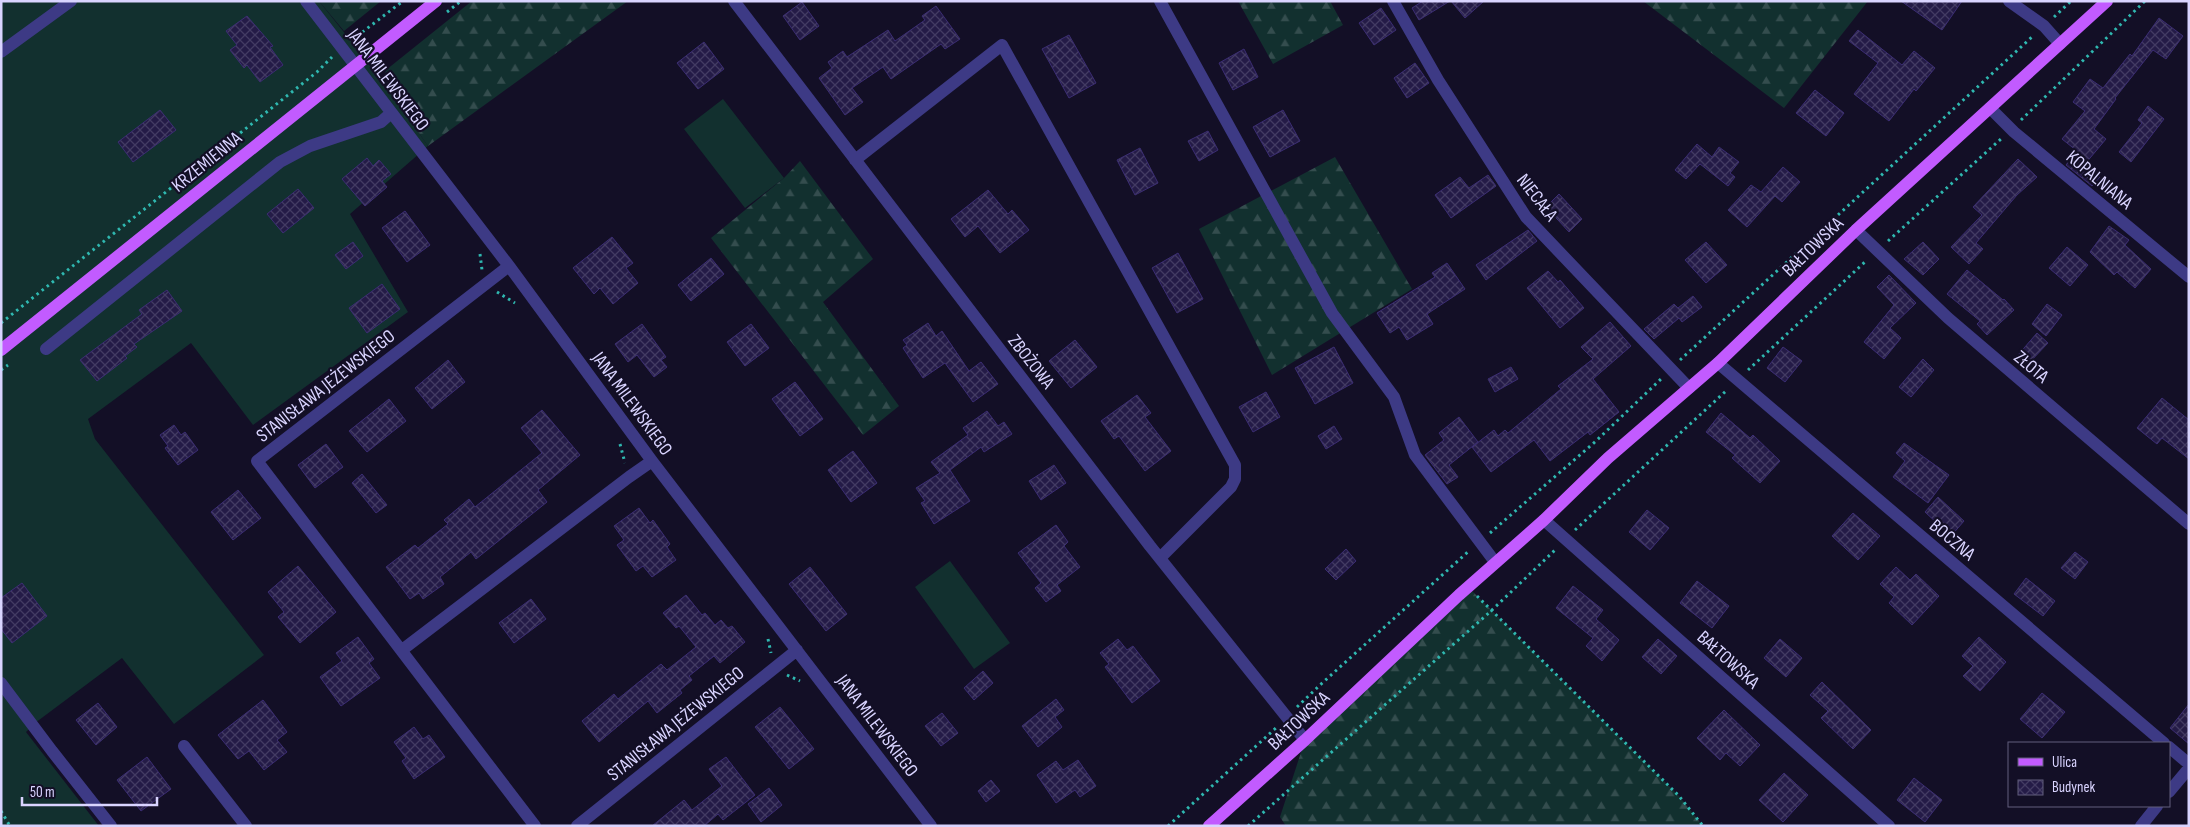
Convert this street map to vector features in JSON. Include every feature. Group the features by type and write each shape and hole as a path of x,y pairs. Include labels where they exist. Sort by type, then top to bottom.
{"main road":[{"name":"KRZEMIENNA","path":"1,350 436,1"},
{"name":"BAŁTOWSKA","path":"1209,826 1305,740 1495,562 1544,520 1608,458 1718,363 1856,230 2107,1"}],"street":[{"path":"1,52 71,1"},
{"name":"JANA MILEWSKIEGO","path":"306,1 509,266 652,461 931,826"},
{"name":"ZBOŻOWA","path":"734,1 1160,558 1305,740"},
{"path":"1160,1 1332,313 1394,397 1415,455 1495,562"},
{"name":"NIECAŁA","path":"1393,1 1438,80 1526,217 1689,388"},
{"path":"2009,1 2044,26 2060,44"},
{"path":"855,160 1002,45 1235,466 1236,472 1231,487 1160,558"},
{"name":"KOPALNIANA","path":"1990,108 2012,129 2189,277"},
{"path":"46,349 280,162 310,146 382,122 391,113"},
{"name":"ZŁOTA","path":"1856,230 1948,318 2189,524"},
{"name":"STANISŁAWA JEŻEWSKIEGO","path":"509,266 257,461 535,826"},
{"name":"BOCZNA","path":"1718,363 2163,742"},
{"path":"402,650 652,461"},
{"name":"BAŁTOWSKA","path":"1544,520 1889,826"},
{"name":"STANISŁAWA JEŻEWSKIEGO","path":"577,826 797,650"},
{"path":"1,683 111,826"},
{"path":"184,746 246,826"},
{"path":"2170,748 2189,766 2170,791"},
{"path":"2141,826 2157,807"}],"path":[{"path":"1,323 317,72 342,48 403,1"},
{"path":"1168,826 1287,718 1320,685 1479,542 1642,400 1671,368 2071,1"},
{"path":"1248,826 1491,611 1878,250 2012,129 2145,1"},
{"path":"1468,587 1679,796 1703,826"},
{"path":"1,811 10,826"}],"green space":[{"path":"1,1 319,1 383,81 428,146 350,214 408,312 253,425 191,343 88,419 95,439 264,655 174,724 122,658 35,723 26,732 99,826 1,826"},
{"path":"319,1 381,1 344,31"},
{"path":"472,1 628,1 428,146 383,81 386,70"},
{"path":"1238,1 1330,1 1343,25 1273,64"},
{"path":"1643,1 1868,1 1784,108"},
{"path":"723,99 784,178 745,208 684,129"},
{"path":"1335,157 1412,289 1272,375 1199,229"},
{"path":"800,161 873,259 823,302 899,406 863,435 711,238 784,178"},
{"path":"950,561 1010,643 974,669 915,587"},
{"path":"1468,587 1679,796 1703,826 1286,826 1280,817 1305,740"}],"building":[{"path":"1423,1 1450,1 1419,20 1412,8"},
{"path":"1451,1 1484,1 1465,18"},
{"path":"1901,1 1962,1 1942,30"},
{"path":"802,2 819,26 800,40 783,16"},
{"path":"936,6 960,39 945,49 941,44 891,79 883,67 852,88 863,102 845,115 819,78 832,68 828,62 843,51 847,57 888,30 895,41 925,20 922,16"},
{"path":"1381,8 1396,30 1374,45 1359,23"},
{"path":"247,16 273,46 270,47 283,65 260,82 247,65 244,68 230,50 237,45 226,31"},
{"path":"2159,18 2183,36 2166,59 2153,50 2115,98 2094,129 2106,139 2085,164 2100,177 2092,186 2066,165 2077,151 2062,139 2085,111 2073,102 2090,79 2103,88 2130,54 2132,56"},
{"path":"1858,30 1902,65 1914,51 1935,68 1916,91 1914,89 1889,121 1854,94 1878,63 1849,41"},
{"path":"1069,35 1096,83 1069,98 1042,49"},
{"path":"704,42 724,69 698,89 677,63"},
{"path":"1244,49 1258,77 1233,90 1219,63"},
{"path":"1415,63 1429,83 1407,98 1394,78"},
{"path":"1815,90 1844,113 1826,136 1796,113"},
{"path":"2148,106 2164,119 2131,162 2119,152 2142,123 2138,120"},
{"path":"160,110 176,130 133,162 118,142"},
{"path":"1283,110 1300,141 1270,157 1253,127"},
{"path":"1208,131 1218,150 1199,161 1188,141"},
{"path":"1697,144 1712,157 1719,147 1739,162 1730,173 1735,177 1728,186 1700,164 1686,179 1675,170"},
{"path":"1140,148 1158,183 1135,195 1117,160"},
{"path":"367,158 373,166 379,160 391,174 382,181 387,187 365,206 342,179"},
{"path":"2018,159 2037,177 2017,195 1976,243 1983,249 1969,264 1951,247 1982,215 1973,207"},
{"path":"1783,167 1800,182 1782,202 1775,196 1747,227 1728,210 1751,185 1761,192"},
{"path":"1488,175 1496,186 1451,218 1435,195 1460,177 1469,188"},
{"path":"298,189 314,208 283,233 267,214"},
{"path":"988,190 1008,214 1012,210 1029,230 1000,253 978,226 965,237 951,219"},
{"path":"1559,194 1582,219 1569,232 1546,207"},
{"path":"405,211 430,245 407,262 382,228"},
{"path":"2109,226 2129,240 2125,245 2151,269 2135,288 2117,272 2114,275 2090,252"},
{"path":"1528,230 1537,241 1486,280 1476,265"},
{"path":"612,237 633,263 626,268 638,283 613,304 600,288 594,294 573,268"},
{"path":"353,242 363,256 346,269 335,255"},
{"path":"1706,242 1727,265 1706,283 1685,260"},
{"path":"1923,242 1939,259 1923,275 1904,259"},
{"path":"2067,247 2088,265 2070,286 2049,268"},
{"path":"1178,253 1203,299 1177,313 1152,268"},
{"path":"711,258 724,274 691,301 678,285"},
{"path":"1447,263 1465,289 1427,314 1433,324 1407,340 1399,327 1390,333 1377,313 1435,277 1432,273"},
{"path":"1967,270 2004,299 2014,310 1987,335 1977,324 1980,321 1947,294"},
{"path":"1548,271 1558,282 1560,280 1584,308 1560,328 1527,288"},
{"path":"1889,275 1916,303 1890,328 1901,338 1884,359 1864,342 1894,305 1877,287"},
{"path":"382,284 400,309 367,333 349,308"},
{"path":"167,290 182,311 134,344 137,347 125,356 127,358 97,381 80,360 142,314 139,310"},
{"path":"1693,296 1702,307 1682,322 1679,318 1654,339 1644,329 1674,304 1678,308"},
{"path":"2047,304 2062,315 2046,336 2032,324"},
{"path":"1610,322 1631,346 1593,379 1619,412 1590,435 1588,432 1550,461 1534,440 1491,472 1472,447 1494,430 1498,436 1505,430 1508,433 1561,389 1558,386 1593,359 1581,347"},
{"path":"928,323 936,336 942,331 969,371 981,362 998,384 973,402 945,363 923,378 903,348 907,345 903,340"},
{"path":"642,324 666,357 661,360 667,367 654,377 637,355 628,362 615,344"},
{"path":"751,324 769,348 745,366 727,342"},
{"path":"2037,333 2048,343 2028,364 2018,355"},
{"path":"1075,340 1097,367 1071,388 1049,361"},
{"path":"1334,347 1353,383 1315,404 1295,368"},
{"path":"1783,347 1802,361 1785,382 1767,368"},
{"path":"1923,359 1934,370 1911,397 1899,387"},
{"path":"448,360 465,382 432,409 415,388"},
{"path":"1511,367 1518,379 1495,392 1488,379"},
{"path":"795,382 823,419 800,436 772,399"},
{"path":"1266,392 1280,417 1253,432 1239,407"},
{"path":"1137,395 1151,413 1145,417 1171,451 1145,471 1119,436 1114,439 1101,421"},
{"path":"2162,398 2189,420 2189,459 2162,438 2157,444 2137,428"},
{"path":"389,399 406,421 367,452 349,431"},
{"path":"542,410 580,455 538,490 547,502 476,559 471,552 440,577 444,584 423,599 419,593 410,599 386,567 415,545 418,548 448,524 444,520 469,499 475,507 542,453 521,428"},
{"path":"987,411 998,426 1004,422 1012,434 984,452 981,447 950,470 970,501 934,524 921,503 925,501 916,488 940,473 931,462 968,435 963,428"},
{"path":"1721,413 1750,438 1753,435 1780,461 1760,483 1732,458 1735,455 1706,432"},
{"path":"1459,417 1478,442 1449,465 1458,477 1447,484 1425,455 1444,440 1439,433"},
{"path":"174,425 181,435 185,432 198,450 178,465 165,448 168,446 160,435"},
{"path":"1334,426 1342,439 1326,449 1318,436"},
{"path":"1904,443 1949,475 1928,503 1893,477 1905,461 1896,453"},
{"path":"326,444 343,467 315,488 298,465"},
{"path":"853,451 877,483 851,502 828,470"},
{"path":"1054,465 1066,483 1041,500 1029,481"},
{"path":"362,474 387,505 376,513 352,483"},
{"path":"238,490 261,518 233,540 211,512"},
{"path":"1938,497 1964,521 1951,536 1925,512"},
{"path":"639,508 650,523 653,520 670,544 667,547 676,560 652,577 643,566 636,571 617,545 624,540 614,526"},
{"path":"1647,510 1669,528 1650,550 1629,532"},
{"path":"1853,513 1880,536 1858,560 1832,536"},
{"path":"1056,525 1068,542 1064,546 1080,567 1057,585 1061,591 1046,602 1035,588 1041,583 1018,553"},
{"path":"1346,549 1356,561 1336,580 1325,569"},
{"path":"2075,552 2088,562 2075,579 2061,568"},
{"path":"298,566 336,612 300,643 278,617 284,612 268,592"},
{"path":"810,567 847,614 826,631 789,584"},
{"path":"1896,567 1910,580 1916,574 1939,596 1912,625 1889,603 1894,597 1880,584"},
{"path":"2026,578 2055,601 2043,616 2014,594"},
{"path":"1697,581 1729,606 1712,628 1680,603"},
{"path":"22,583 47,616 12,643 1,629 1,598"},
{"path":"1573,586 1603,610 1596,619 1619,640 1602,661 1586,646 1593,638 1556,608"},
{"path":"686,595 702,615 705,613 715,625 721,620 728,628 732,626 745,642 720,663 714,656 689,676 692,680 680,690 682,693 657,713 648,701 599,742 582,721 614,694 618,699 661,664 667,670 696,647 679,626 676,628 663,613"},
{"path":"531,599 546,619 514,643 499,623"},
{"path":"358,637 374,659 369,663 380,678 341,706 320,677 342,661 336,653"},
{"path":"1979,637 2006,662 1980,691 1963,676 1973,666 1962,656"},
{"path":"1118,639 1127,650 1133,646 1160,681 1132,703 1105,667 1109,664 1100,653"},
{"path":"1658,639 1677,656 1661,674 1642,657"},
{"path":"1780,639 1802,658 1786,677 1764,658"},
{"path":"983,671 993,683 974,700 964,688"},
{"path":"1822,682 1871,730 1853,749 1821,718 1828,711 1810,695"},
{"path":"2042,693 2065,712 2042,738 2020,719"},
{"path":"1056,699 1064,710 1055,717 1062,727 1038,747 1022,726"},
{"path":"263,700 287,732 277,740 287,752 264,770 249,751 238,759 218,735"},
{"path":"98,703 117,727 96,745 76,720"},
{"path":"2189,704 2189,744 2170,728"},
{"path":"780,707 814,749 789,769 755,727"},
{"path":"1724,710 1760,745 1740,766 1726,753 1720,760 1697,738"},
{"path":"942,713 958,733 941,746 925,726"},
{"path":"414,727 423,739 429,735 445,757 414,779 402,761 406,758 394,742"},
{"path":"147,757 171,789 141,811 117,780"},
{"path":"726,757 755,795 723,820 718,814 704,826 652,826 684,800 692,810 722,786 709,769"},
{"path":"1078,760 1096,786 1080,797 1075,790 1056,803 1037,775 1056,761 1063,770"},
{"path":"1784,773 1808,795 1783,822 1759,800"},
{"path":"1914,778 1942,800 1925,822 1897,800"},
{"path":"991,780 1000,791 986,802 978,791"},
{"path":"769,788 782,805 761,822 748,804"}]}
